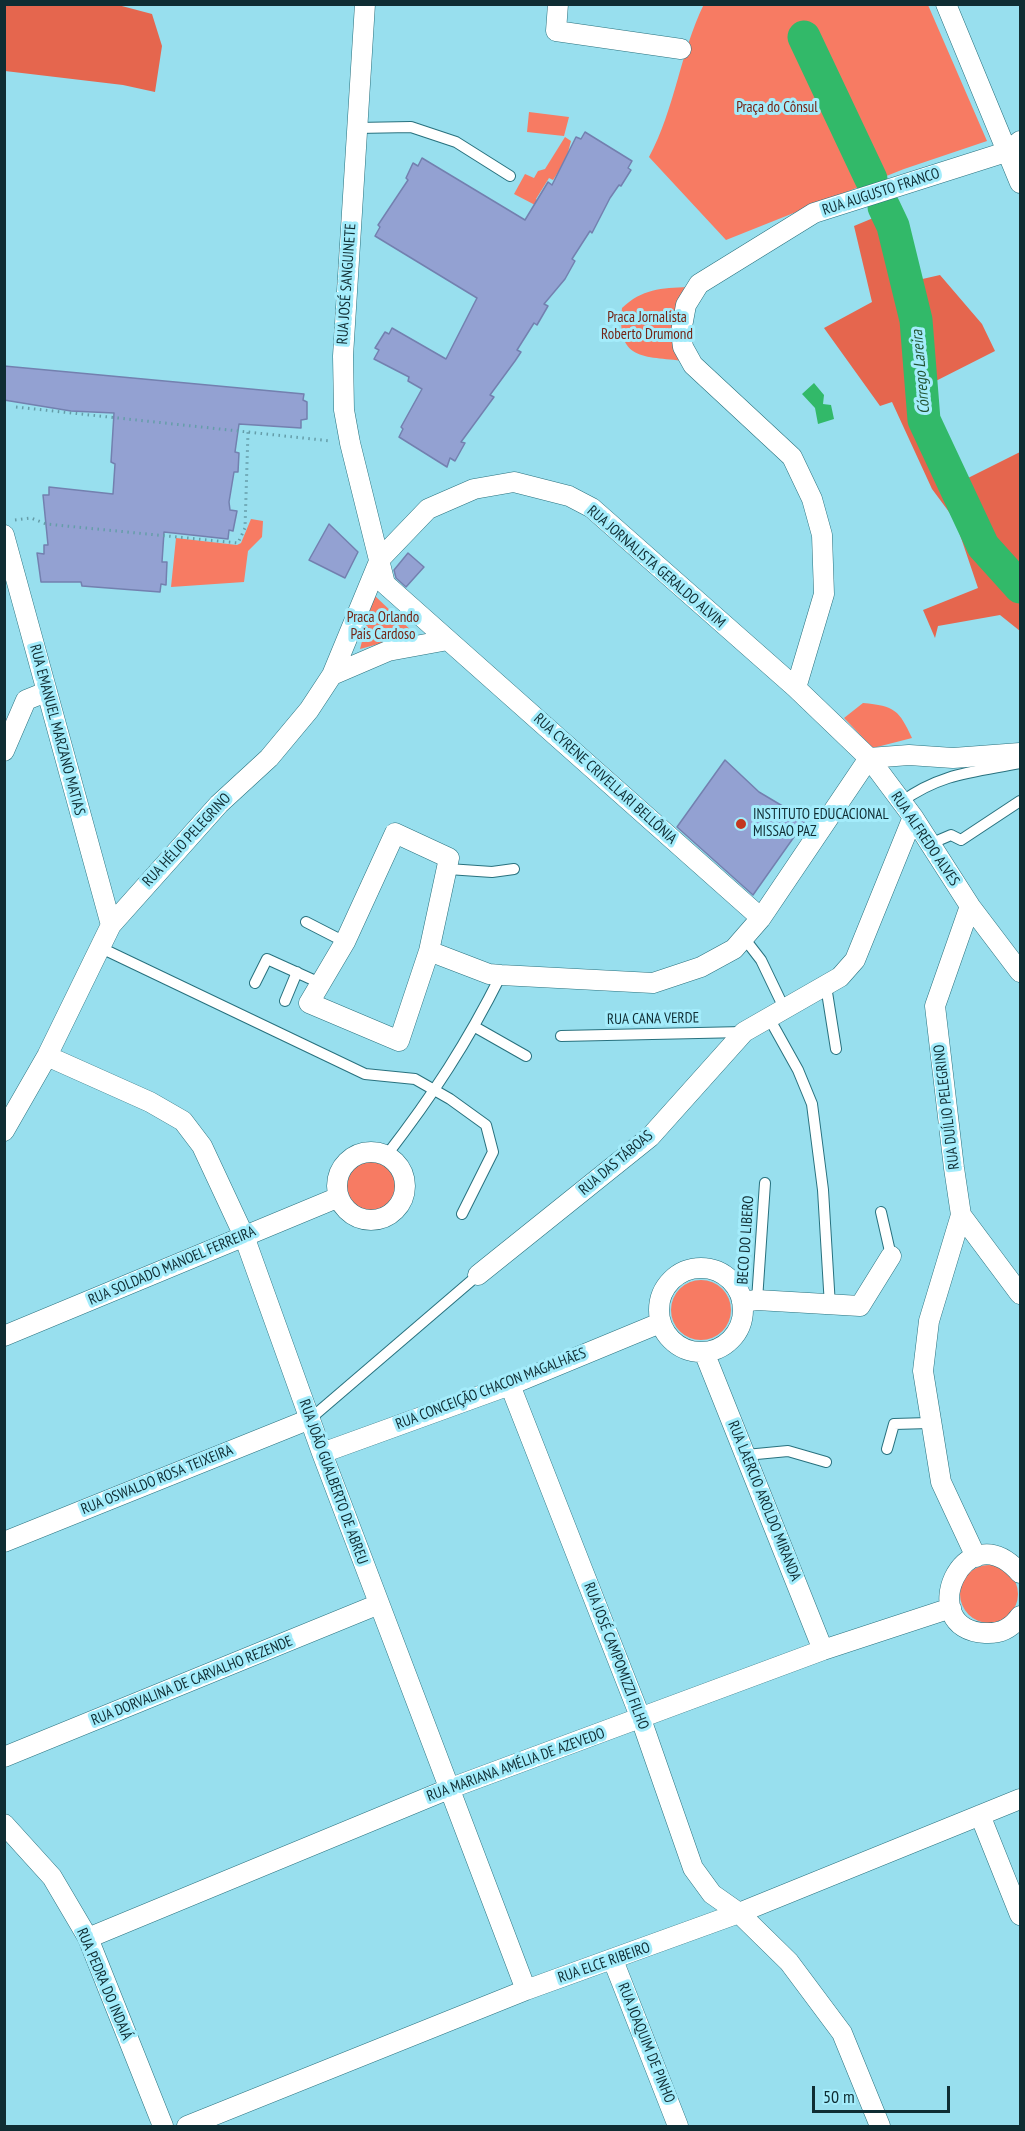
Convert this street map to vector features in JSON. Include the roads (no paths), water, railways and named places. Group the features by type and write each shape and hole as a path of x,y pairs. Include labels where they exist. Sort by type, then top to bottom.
{"street":[{"name":"RUA JOSÉ SANGUINETE","path":"365,4 343,356 344,410 350,443 380,559"},
{"path":"558,4 556,31 681,49"},
{"path":"946,4 1013,146 1020,183"},
{"name":"RUA AUGUSTO FRANCO","path":"796,688 824,594 822,535 812,499 792,458 693,365 683,347 681,332 686,305 699,284 814,213 1013,146"},
{"name":"RUA JORNALISTA GERALDO ALVIM","path":"380,559 428,509 474,489 514,482 569,496 592,508 796,688"},
{"name":"RUA EMANUEL MARZANO MATIAS","path":"9,527 46,692 111,925"},
{"name":"RUA CYRENE CRIVELLARI BELLÔNIA","path":"380,559 385,584 761,918"},
{"name":"RUA HÉLIO PELEGRINO","path":"4,1131 47,1056 111,925 219,804 269,758 309,710 332,675 380,559"},
{"path":"332,675 388,651 448,640"},
{"name":"RUA ALFREDO ALVES","path":"796,688 869,758 907,810 970,906 1020,972"},
{"path":"4,751 26,700 46,692"},
{"path":"429,951 489,974 501,975 653,983 701,967 734,949 761,918 869,758 909,755 953,758 1020,753"},
{"name":"RUA DAS TÁBOAS","path":"478,1275 650,1137 744,1032 840,977 855,960 907,810"},
{"path":"395,833 449,858 448,869 429,951 399,1041 309,1003 345,942 395,833"},
{"name":"RUA DUÍLIO PELEGRINO","path":"970,906 935,1006 961,1215 1020,1294"},
{"name":"RUA JOÃO GUALBERTO DE ABREU","path":"47,1056 150,1102 183,1121 202,1146 244,1236 322,1453 526,1990"},
{"path":"364,1153 387,1156 402,1172 405,1194 393,1212 373,1221 362,1219 352,1214 339,1197 339,1174 345,1165 364,1153"},
{"name":"RUA SOLDADO MANOEL FERREIRA","path":"4,1336 339,1197"},
{"path":"961,1215 929,1320 923,1371 929,1423 941,1482 976,1557"},
{"path":"749,1301 739,1329 730,1341 705,1352 690,1351 677,1345 667,1336 660,1323 658,1309 664,1290 677,1274 690,1269 704,1268 723,1274 749,1301 861,1306 891,1256"},
{"name":"RUA CONCEIÇÃO CHACON MAGALHÃES","path":"322,1453 510,1385 660,1323"},
{"name":"RUA LAERCIO AROLDO MIRANDA","path":"705,1352 823,1650"},
{"name":"RUA JOSÉ CAMPOMIZZI FILHO","path":"510,1385 641,1719 693,1868 712,1894 739,1913 789,1962 842,2033 880,2127"},
{"name":"RUA OSWALDO ROSA TEIXEIRA","path":"4,1542 310,1419"},
{"path":"1020,1573 1001,1557 976,1557 956,1572 949,1595 951,1608 957,1619 980,1633 993,1634 1006,1629 1020,1616"},
{"name":"RUA DORVALINA DE CARVALHO REZENDE","path":"4,1757 379,1605"},
{"name":"RUA MARIANA AMÉLIA DE AZEVEDO","path":"88,1938 451,1788 823,1650 951,1608"},
{"name":"RUA ELCE RIBEIRO","path":"187,2127 526,1990 739,1913 1020,1799"},
{"path":"980,1815 1020,1915"},
{"name":"RUA PEDRA DO INDAIÁ","path":"4,1824 52,1878 88,1938 163,2127"},
{"name":"RUA JOAQUIM DE PINHO","path":"613,1960 678,2127"}],"lane":[{"path":"357,128 411,127 456,142 510,176"},
{"path":"907,810 939,779 973,770 1020,763"},
{"path":"930,844 951,835 961,840 1020,801"},
{"path":"448,869 492,872 514,869"},
{"path":"306,922 345,942"},
{"path":"744,938 761,960 777,1014 812,1104 823,1190 830,1306"},
{"path":"99,947 272,1032 365,1074 415,1079 486,1125 493,1152 462,1214"},
{"path":"255,983 267,958 320,983"},
{"path":"285,1000 297,972"},
{"path":"387,1156 436,1091 475,1027 501,975"},
{"path":"826,986 836,1049"},
{"path":"475,1027 526,1056"},
{"name":"RUA CANA VERDE","path":"561,1036 744,1032"},
{"name":"BECO DO LIBERO","path":"749,1301 765,1183"},
{"path":"881,1212 891,1256"},
{"name":"RUA DAS TÁBOAS","path":"310,1419 478,1275"},
{"path":"887,1449 894,1424 929,1423"},
{"path":"746,1455 788,1451 826,1462"}],"waterway":[{"name":"Córrego Lareira","path":"804,37 871,179"},
{"name":"Córrego Lareira","path":"884,207 893,226 916,320 924,420 983,546 1020,587"}],"place":[{"name":"INSTITUTO EDUCACIONAL MISSAO PAZ","path":"741,824"}],"park label":[{"name":"Praça do Cônsul","path":"777,108"},
{"name":"Praca Jornalista Roberto Drumond","path":"647,326"},
{"name":"Praca Orlando Pais Cardoso","path":"383,626"}]}
